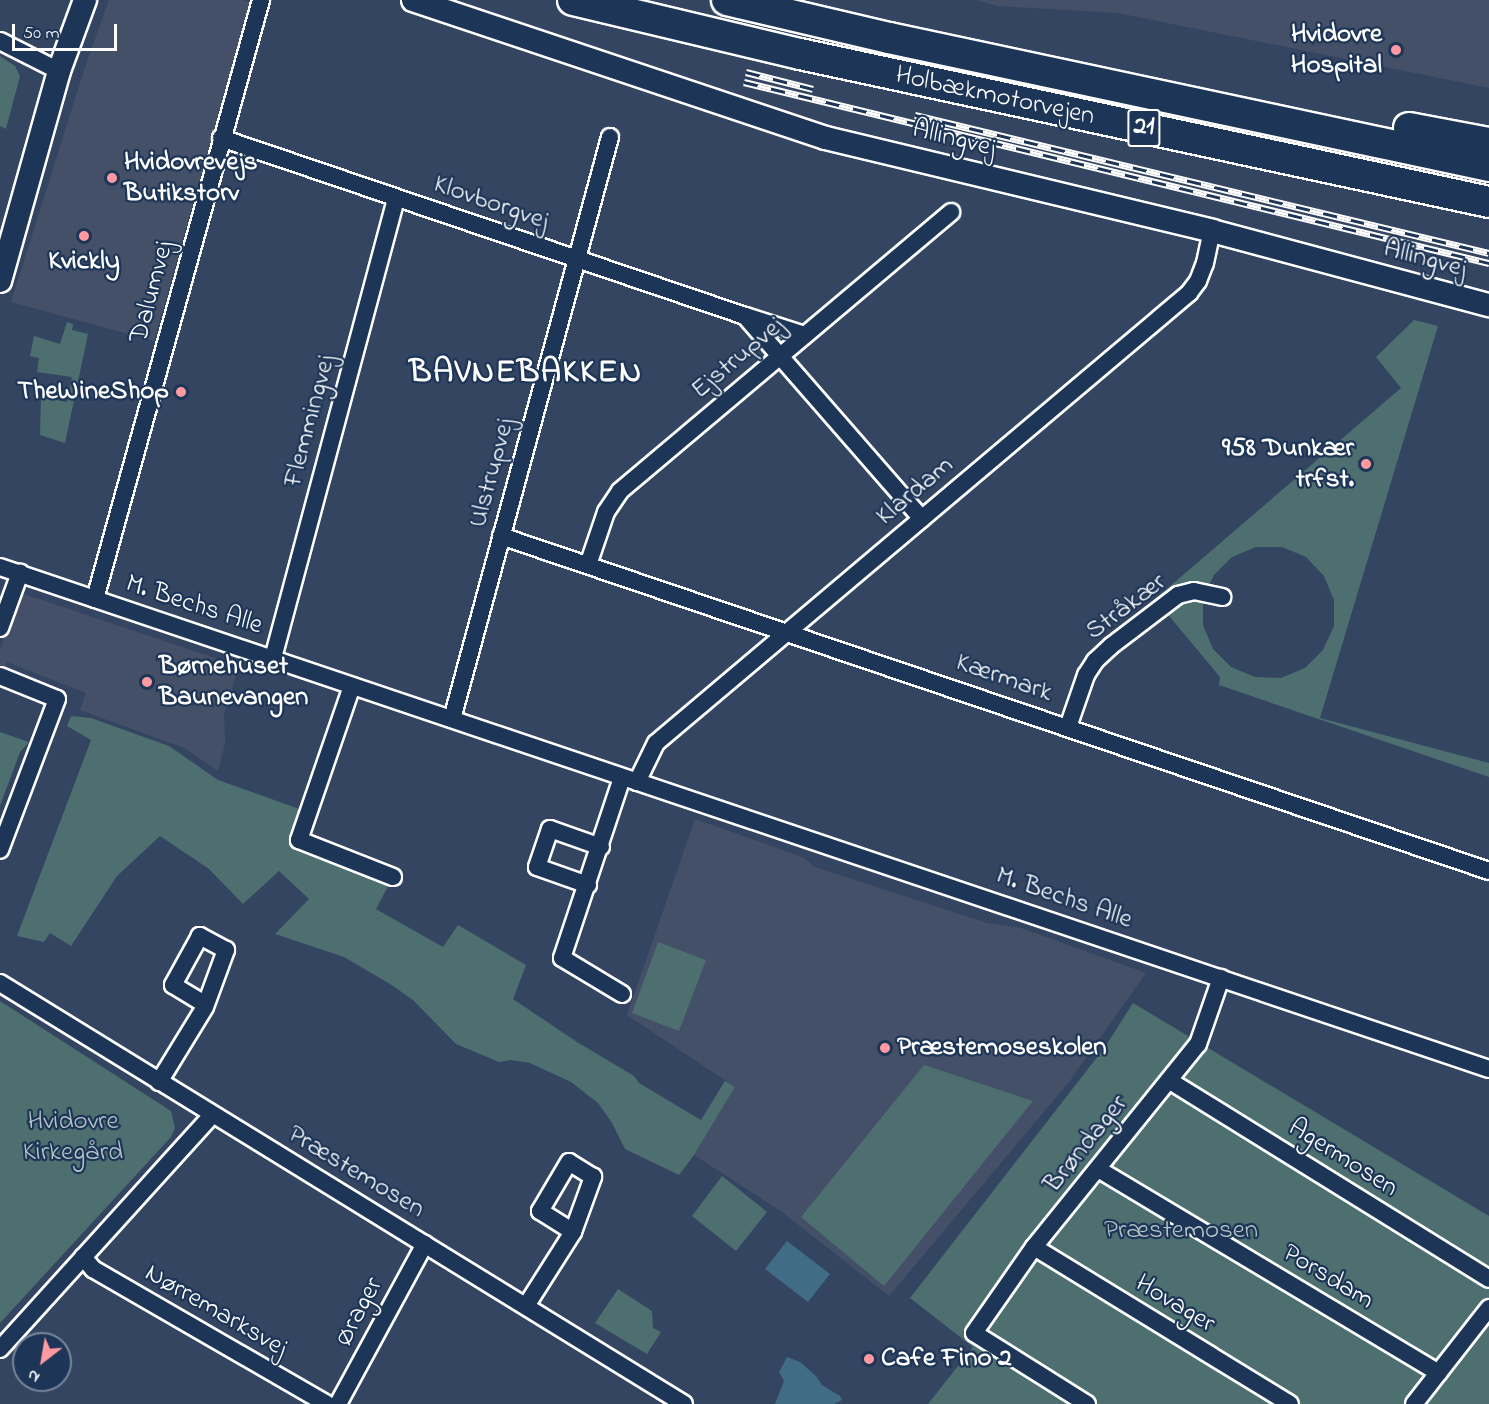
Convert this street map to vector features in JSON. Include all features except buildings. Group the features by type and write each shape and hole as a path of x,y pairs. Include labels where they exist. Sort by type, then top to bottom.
{"highway":[{"name":"Holbækmotorvejen","path":"573,0 800,54 1489,202"},
{"name":"Holbækmotorvejen","path":"727,0 996,61 1489,166"},
{"path":"996,61 1079,66 1489,143"}],"street":[{"path":"0,280 54,68 68,0"},
{"path":"0,231 54,68 85,0"},
{"name":"Dalumvej","path":"95,599 166,334 261,0"},
{"name":"Allingvej","path":"413,0 826,138 1212,231 1489,305"},
{"path":"0,41 54,68"},
{"name":"Ulstrupvej","path":"452,719 610,137"},
{"name":"Klovborgvej","path":"221,138 577,260 805,335"},
{"name":"Flemmingvej","path":"273,657 396,198"},
{"name":"Ejstrupvej","path":"588,565 606,512 620,491 951,212"},
{"name":"Klardam","path":"630,780 656,743 1189,293 1198,280 1205,263 1212,231"},
{"path":"745,315 922,519"},
{"name":"Kærmark","path":"501,536 1489,871"},
{"name":"M. Bechs Alle","path":"0,567 273,657 352,686 1489,1069"},
{"path":"0,628 20,573"},
{"name":"Stråkær","path":"1068,728 1086,675 1095,661 1112,646 1178,595 1194,591 1222,597"},
{"path":"0,676 57,699 0,850"},
{"path":"352,686 298,840 393,877"},
{"path":"622,994 562,958 601,847 630,780"},
{"path":"588,885 537,867 550,829 601,847"},
{"name":"Brøndager","path":"1087,1404 974,1333 1034,1247 1170,1081 1202,1036 1221,978"},
{"name":"Præstemosen","path":"0,983 684,1404"},
{"path":"159,1082 205,1004"},
{"name":"Agermosen","path":"1170,1081 1489,1279"},
{"path":"0,1349 212,1114"},
{"name":"Porsdam","path":"1098,1169 1438,1373"},
{"path":"526,1306 573,1232"},
{"name":"Ørager","path":"338,1404 424,1244"},
{"name":"Hovager","path":"1034,1247 1290,1404"},
{"name":"Nørremarksvej","path":"83,1257 93,1269 327,1404"},
{"path":"1414,1404 1489,1308"}],"shaded area":[{"path":"109,0 242,0 250,2 154,341 11,302 85,67"},
{"name":"Hvidovre Hospital","path":"977,0 1489,0 1489,88 1118,13 997,6"},
{"name":"Børnehuset Baunevangen","path":"21,593 239,666 224,714 225,744 218,771 184,748 80,710 86,693 7,662 3,672 0,671 0,649"},
{"name":"Præstemoseskolen","path":"695,819 802,857 815,867 987,923 1021,928 1146,973 1069,1082 889,1296 782,1212 694,1155 735,1087 627,1015"},
{"path":"787,1241 830,1274 808,1302 765,1269"},
{"path":"787,1357 800,1362 816,1376 822,1385 840,1396 842,1400 834,1404 775,1404 784,1381 779,1372"}],"green space":[{"path":"0,56 15,66 20,76 6,129 0,126"},
{"path":"1414,320 1438,326 1320,718 1489,763 1489,777 1219,685 1220,677 1155,599 1401,388 1376,357","holes":["1256,547 1282,547 1306,557 1324,576 1334,600 1334,626 1323,650 1305,668 1281,678 1255,677 1231,667 1213,649 1203,625 1203,599 1214,575 1232,557"]},
{"path":"67,322 73,324 72,330 88,334 65,443 40,435 41,397 67,402 72,377 37,372 39,358 30,356 34,336 60,344"},
{"path":"71,716 91,718 169,746 218,780 302,810 294,841 393,877 376,909 443,947 458,925 526,965 513,999 577,1042 634,1076 639,1083 701,1120 725,1081 735,1087 694,1155 679,1175 625,1149 612,1123 598,1103 571,1082 530,1063 511,1060 499,1062 456,1044 413,1000 390,984 344,957 275,934 309,899 279,871 243,904 209,869 160,836 117,876 71,946 50,933 44,942 17,936 91,740 67,726"},
{"path":"0,732 29,742 20,752 0,806"},
{"path":"658,942 706,960 679,1031 632,1013"},
{"name":"Hvidovre Kirkegård","path":"0,1001 171,1111 175,1128 171,1137 0,1323"},
{"name":"Præstemosen","path":"1133,1003 1489,1216 1489,1404 928,1404 973,1347 910,1298 1105,1047"},
{"path":"924,1065 1033,1101 884,1286 801,1217"},
{"path":"722,1176 767,1212 736,1251 692,1216"},
{"path":"618,1289 652,1311 653,1328 661,1332 647,1354 595,1323"}],"railway":[{"path":"746,72 813,89"},
{"path":"744,82 1489,263"},
{"path":"915,115 1489,253"}],"place":[{"name":"Hvidovre Hospital","path":"1396,50"},
{"name":"Hvidovrevejs Butikstorv","path":"112,178"},
{"name":"Kvickly","path":"84,236"},
{"name":"TheWineShop","path":"181,392"},
{"name":"958 Dunkær trfst.","path":"1366,464"},
{"name":"Børnehuset Baunevangen","path":"147,682"},
{"name":"Præstemoseskolen","path":"885,1048"},
{"name":"Cafe Fino 2","path":"869,1359"}],"district":[{"name":"BAVNEBAKKEN","path":"526,374"}]}
